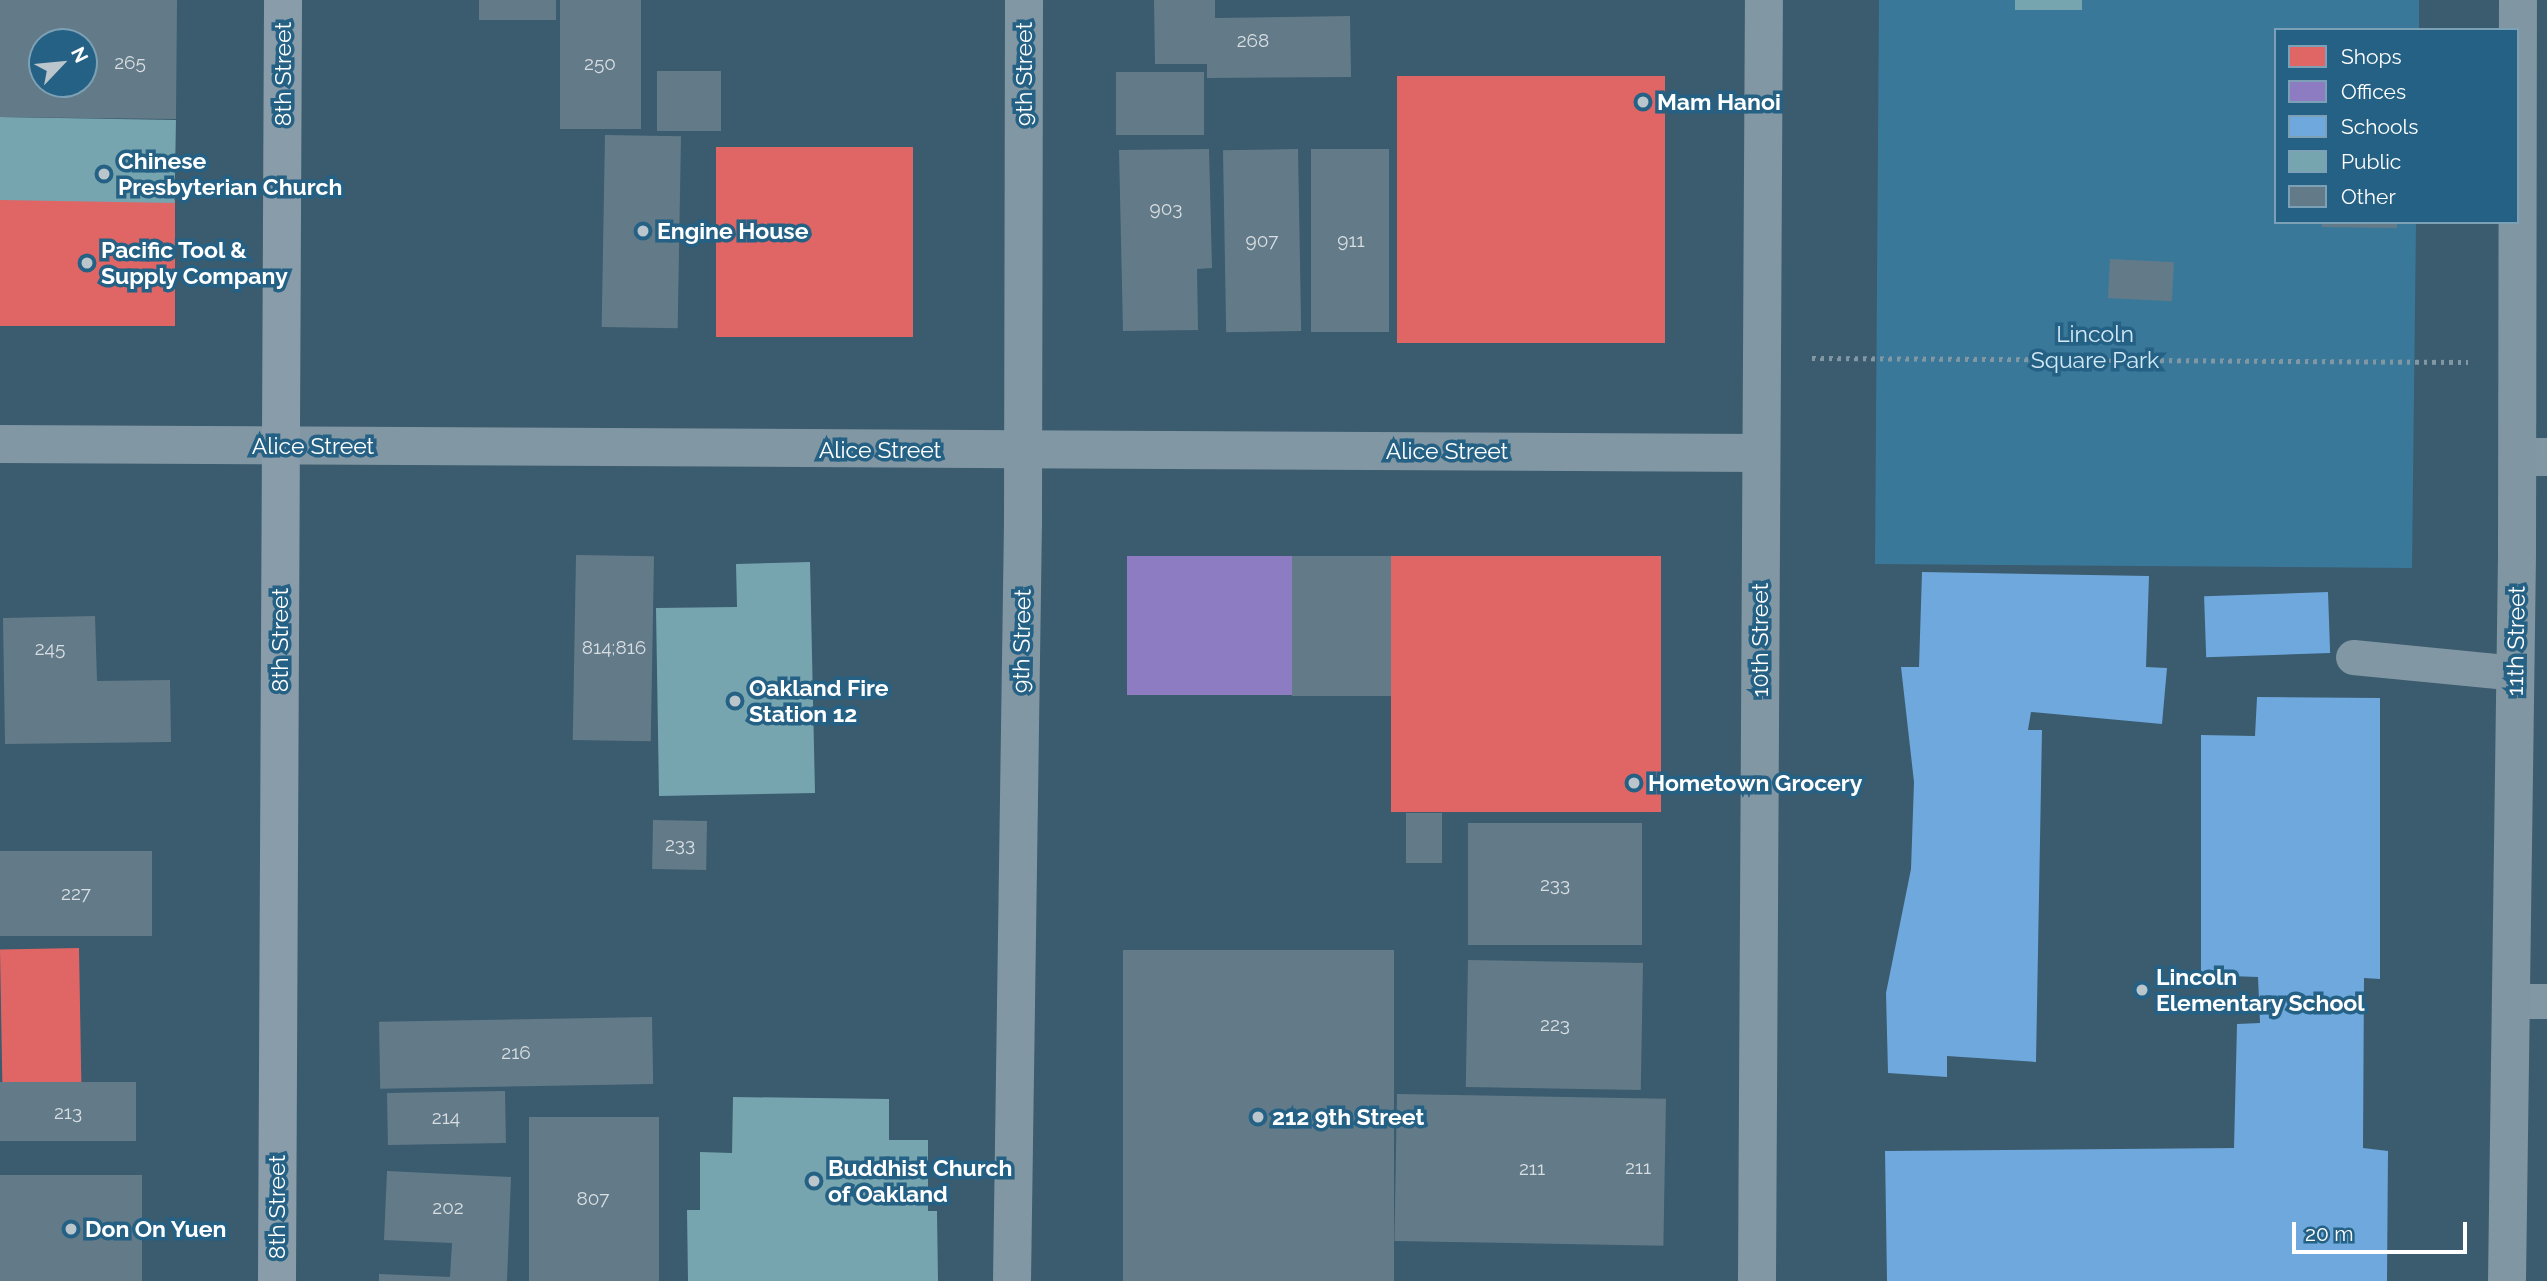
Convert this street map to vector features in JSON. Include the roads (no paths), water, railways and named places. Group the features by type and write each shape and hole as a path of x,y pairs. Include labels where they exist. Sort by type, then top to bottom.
{"main road":[{"name":"8th Street","path":"277,1281 283,0"},
{"name":"11th Street","path":"2518,0 2518,28"},
{"name":"11th Street","path":"2507,1281 2515,673 2533,457 2518,362 2518,224"}],"street":[{"name":"9th Street","path":"1012,1281 1024,450 1024,0"},
{"name":"10th Street","path":"1756,1281 1764,0"},
{"name":"Alice Street","path":"0,444 1761,453"}],"lane":[{"path":"2353,657 2515,673"},
{"path":"2509,1001 2547,1000"}],"place":[{"name":"Mam Hanoi","path":"1643,102"},
{"name":"Chinese Presbyterian Church","path":"104,174"},
{"name":"Engine House","path":"643,231"},
{"name":"Pacific Tool & Supply Company","path":"87,263"},
{"name":"Oakland Fire Station 12","path":"735,701"},
{"name":"Hometown Grocery","path":"1634,783"},
{"name":"Lincoln Elementary School","path":"2142,990"},
{"name":"212 9th Street","path":"1258,1117"},
{"name":"Buddhist Church of Oakland","path":"814,1181"},
{"name":"Don On Yuen","path":"71,1229"}],"park label":[{"name":"Lincoln Square Park","path":"2095,347"}]}
